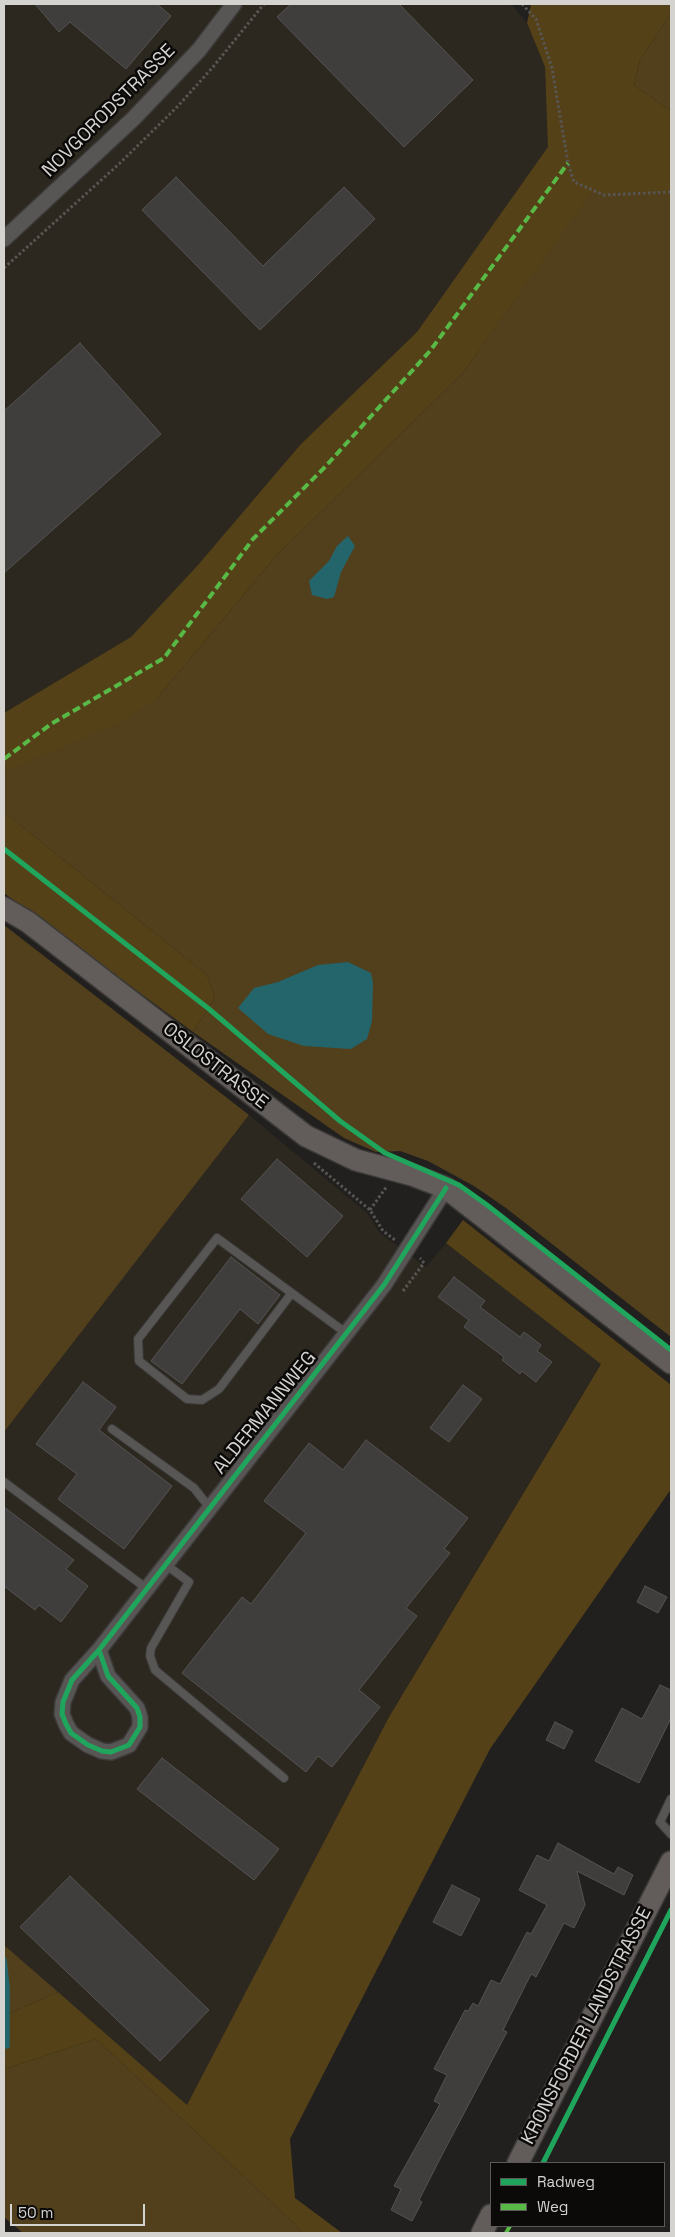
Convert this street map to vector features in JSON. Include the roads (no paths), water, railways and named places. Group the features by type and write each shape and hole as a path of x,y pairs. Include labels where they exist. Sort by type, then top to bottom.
{"street":[{"name":"NOVGORODSTRASSE","path":"4,239 134,119 199,50 234,4"},
{"name":"OSLOSTRASSE","path":"4,908 28,922 306,1136 356,1160 395,1170 446,1188 671,1363"},
{"name":"ALDERMANNWEG","path":"99,1650 108,1676 137,1708 140,1717 140,1727 129,1745 112,1752 102,1750 79,1738 66,1724 62,1714 63,1702 72,1680 99,1650 384,1285 446,1188"},
{"name":"KRONSFORDER LANDSTRASSE","path":"519,2162 671,1862"},
{"path":"482,2233 490,2217"}],"lane":[{"path":"291,1294 219,1390 202,1400 187,1399 139,1361 138,1339 217,1238 346,1333"},
{"path":"112,1429 194,1488 209,1507"},
{"path":"4,1482 146,1588"},
{"path":"165,1564 189,1582 151,1648 150,1656 155,1670 284,1778"},
{"path":"671,1799 660,1822 671,1834"}],"water":[{"path":"348,536 355,546 341,572 334,597 327,599 312,595 309,581 329,561 337,546"},
{"path":"348,962 371,973 373,983 372,1021 367,1039 351,1049 304,1046 268,1034 238,1008 254,988 278,982 318,965"}],"waterway":[{"path":"4,1960 7,1987 7,2046"}]}
